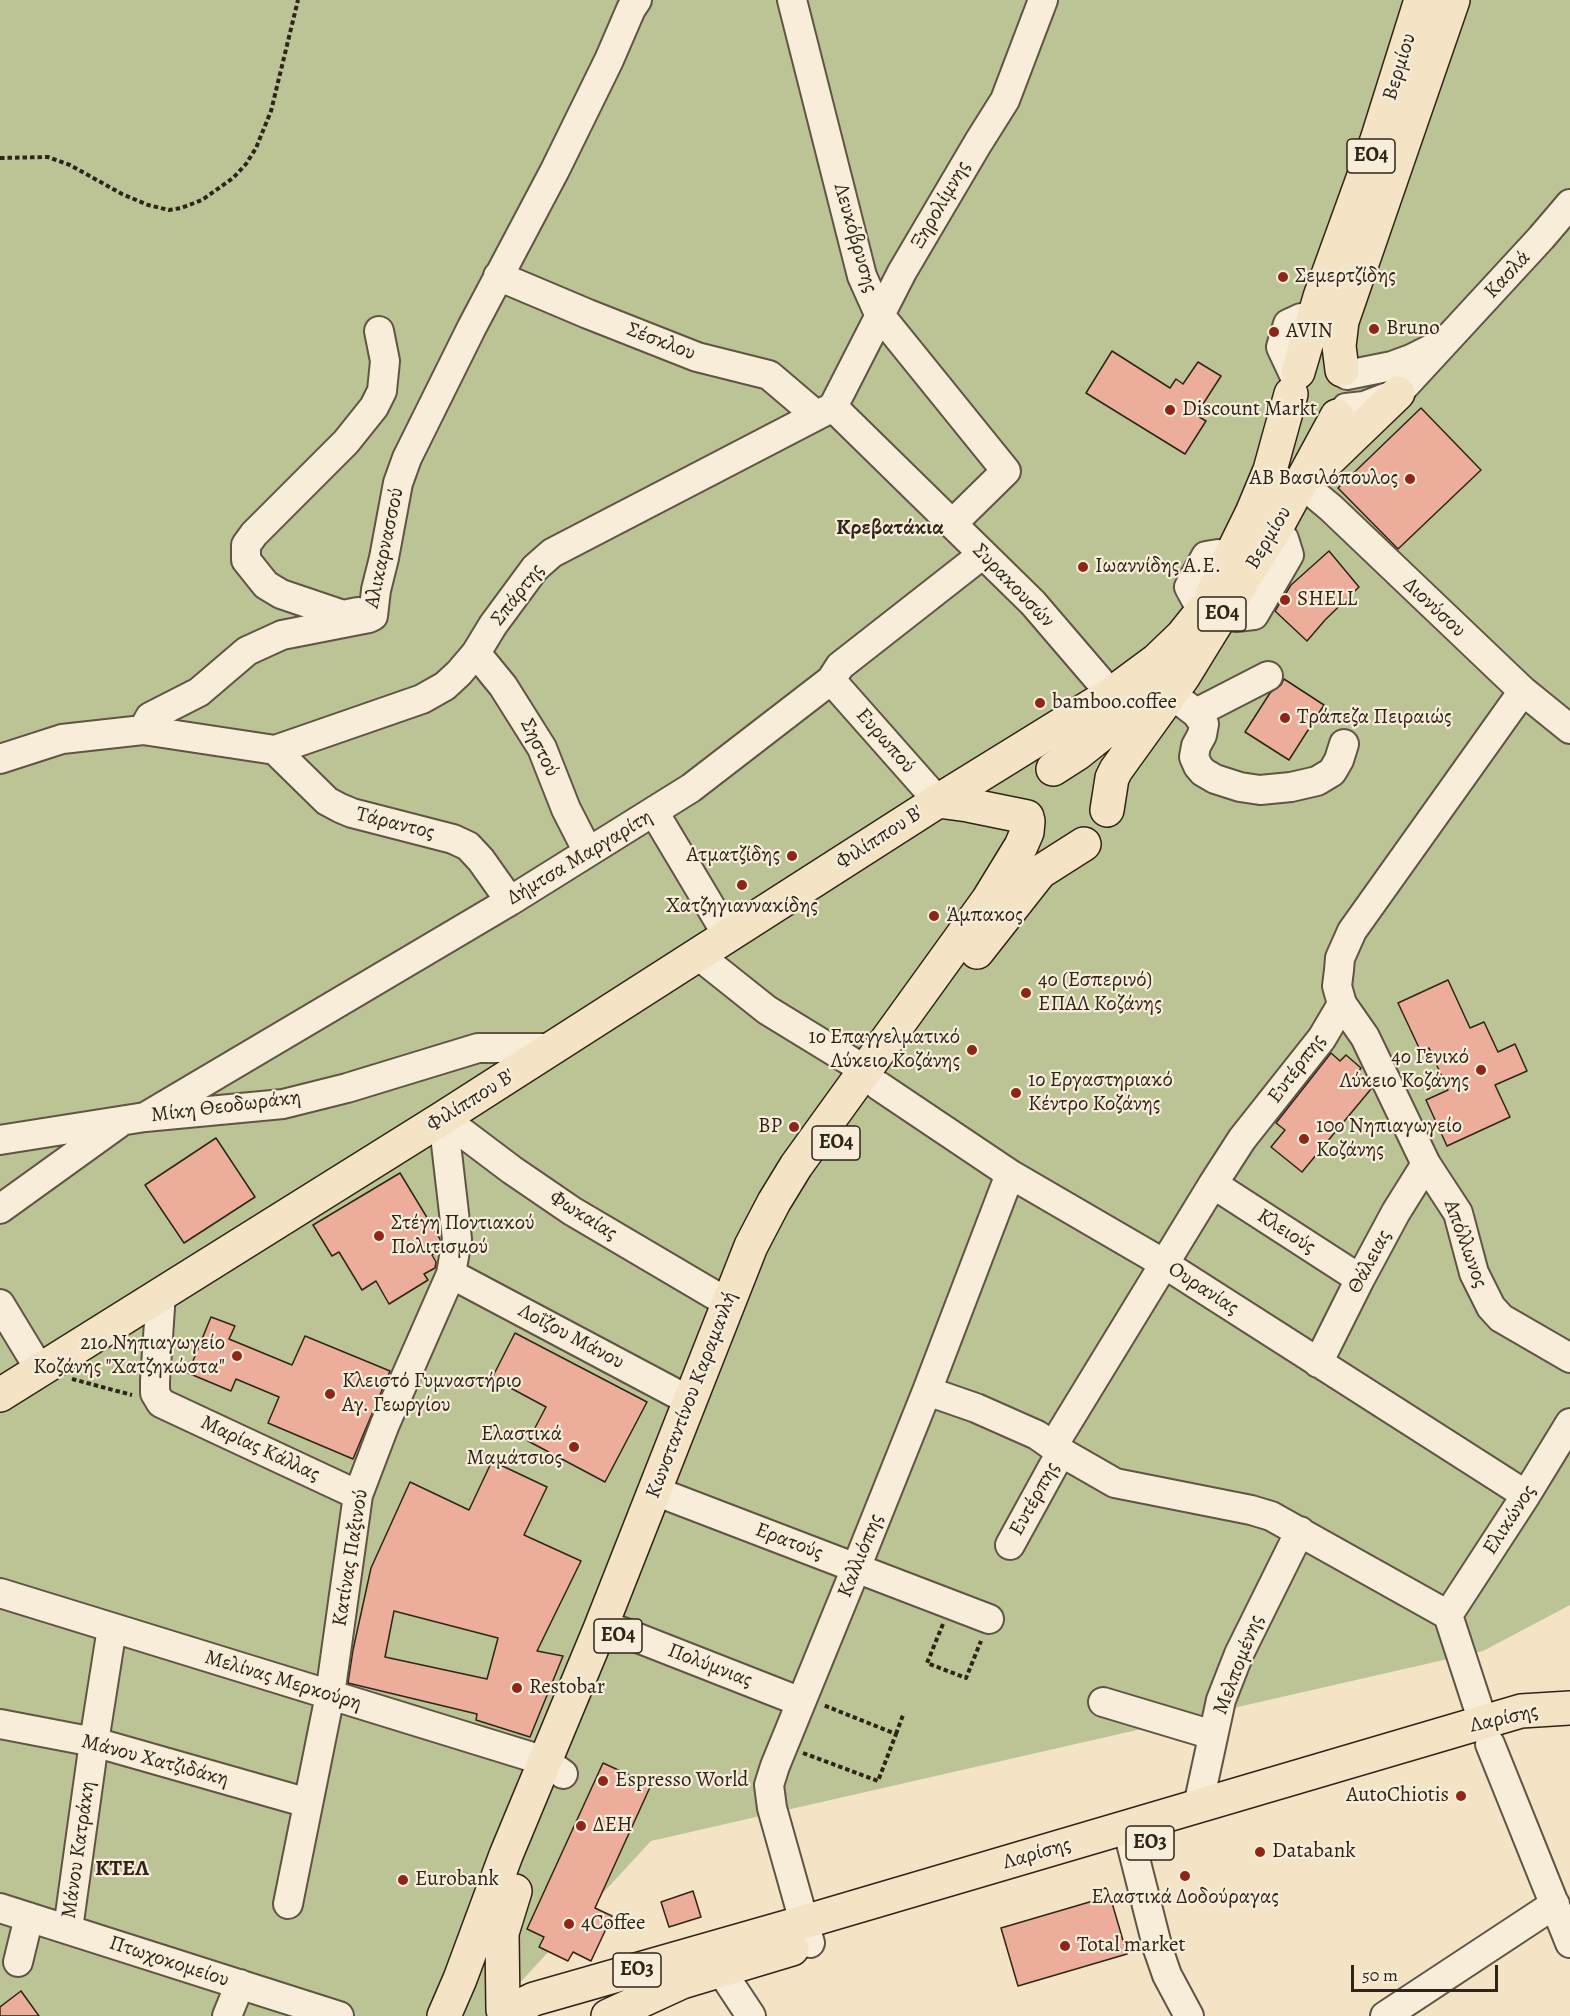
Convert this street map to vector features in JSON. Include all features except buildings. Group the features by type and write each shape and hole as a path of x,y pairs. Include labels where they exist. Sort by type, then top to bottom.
{"main road":[{"name":"Βερμίου","path":"1047,772 1092,742 1123,716 1163,667 1202,611 1252,513 1270,470 1320,297 1377,140 1420,0"},
{"name":"Βερμίου","path":"1345,373 1339,346 1342,321 1453,0"},
{"path":"1341,412 1323,421 1308,418 1297,408 1295,381 1304,366 1320,361 1328,362 1345,373"},
{"name":"ΕΟ4","path":"1341,412 1351,388 1345,373"},
{"path":"1301,483 1344,446 1398,393"},
{"name":"Βερμίου","path":"1107,810 1112,778 1116,770 1183,704 1319,447 1341,412"},
{"name":"Φιλίππου Β'","path":"0,1395 555,1048 938,801 1111,694 1157,660 1182,636 1202,611"},
{"path":"986,771 1047,772 1075,768 1094,777 1103,789 1107,810"},
{"name":"ΕΟ4","path":"1027,819 1027,797 1032,786 1047,772"},
{"name":"Φιλίππου Β'","path":"938,801 968,805 1027,819"},
{"name":"ΕΟ4","path":"1084,844 1100,831 1107,810"},
{"path":"1027,819 1038,837 1054,846 1066,848 1084,844"},
{"name":"Κωνσταντίνου Καραμανλή","path":"507,2013 501,1945 503,1927 600,1629 663,1494 780,1226 1021,846 1027,832 1027,819"},
{"name":"Κωνσταντίνου Καραμανλή","path":"444,2016 507,1855 554,1768 620,1630 690,1401 752,1246 785,1183 872,1078 933,1010 1031,882 1040,872 1084,844"},
{"name":"Λαρίσης","path":"507,2013 534,1999 566,1990 714,1960 1487,1733 1521,1711 1570,1709"},
{"name":"Λαρίσης","path":"1130,1838 1198,1806 1487,1733"},
{"path":"501,1945 510,1962 528,1978 544,1985 566,1990"},
{"name":"Λαρίσης","path":"608,2016 714,1960"},
{"path":"449,2016 472,2005 493,2006 507,2013"}],"street":[{"name":"Αλικαρνασσού","path":"143,730 150,717 199,692 247,651 282,635 373,616 376,590 398,483 407,458 498,276 555,170 637,0"},
{"name":"Λευκόβρυσης","path":"792,0 862,276 879,314 1006,471 952,524"},
{"name":"Ξηρολίμνης","path":"825,411 966,163 1005,100 1043,0"},
{"name":"Κασλά","path":"1341,412 1398,393 1570,204"},
{"name":"Σέσκλου","path":"498,276 697,357 769,375 825,411"},
{"path":"1295,381 1281,347 1288,324 1301,318"},
{"path":"375,609 343,615 281,594 266,585 246,560 246,545 254,534 346,442 374,407 382,392 385,361 379,331"},
{"name":"Κασλά","path":"1345,373 1392,366 1443,343"},
{"name":"Συρακουσών","path":"825,411 952,524 1033,603 1111,694"},
{"name":"Σπάρτης","path":"275,750 423,699 446,686 476,653 524,583 552,553 825,411"},
{"name":"Διονύσου","path":"1301,483 1331,508 1523,691 1570,729"},
{"path":"1236,617 1254,615 1289,555 1284,539"},
{"name":"Δήμτσα Μαργαρίτη","path":"0,1209 134,1119 510,901 691,788 831,681 840,666 983,554"},
{"path":"1202,611 1189,587 1206,556 1218,554"},
{"name":"Σηστού","path":"476,653 503,686 542,748 566,808 588,852"},
{"path":"1268,676 1183,704 1204,724 1194,757 1203,772 1240,788 1260,790 1291,787 1317,781 1332,772 1344,744"},
{"name":"Ευρωπού","path":"831,681 938,801"},
{"path":"1342,1004 1338,986 1340,958 1349,937 1523,691"},
{"path":"0,759 62,739 143,730 275,750"},
{"name":"Τάραντος","path":"275,750 327,801 340,808 453,839 468,846 481,860 510,901"},
{"path":"654,812 728,936"},
{"name":"Ουρανίας","path":"698,955 767,1010 872,1078 1010,1174 1163,1263 1526,1495"},
{"name":"Απόλλωνος","path":"1342,1004 1365,1037 1426,1164 1458,1212 1474,1273 1491,1307 1501,1318 1570,1358"},
{"name":"Ευτέρπης","path":"1010,1545 1057,1449 1163,1263 1242,1139 1322,1038 1342,1004"},
{"name":"Μίκη Θεοδωράκη","path":"0,1140 134,1119 283,1104 347,1088 478,1048 555,1048"},
{"path":"798,1151 795,1142 816,1113 825,1111"},
{"name":"Κατίνας Παξινού","path":"288,1904 330,1695 358,1495 385,1424 451,1274 457,1239 443,1118"},
{"name":"Φωκαίας","path":"443,1118 512,1170 572,1211 728,1303"},
{"name":"Θάλειας","path":"1318,1363 1396,1212 1426,1164"},
{"name":"Καλλιόπης","path":"807,1933 772,1808 769,1785 783,1745 927,1391 1010,1174"},
{"name":"Κλειούς","path":"1213,1184 1360,1279"},
{"name":"Λοΐζου Μάνου","path":"451,1274 690,1401"},
{"path":"161,1293 155,1381 155,1393 161,1403"},
{"path":"0,1304 40,1370"},
{"path":"927,1391 1037,1435 1057,1449 1125,1487 1251,1510 1271,1516 1448,1615 1487,1733 1570,1943"},
{"name":"Μαρίας Κάλλας","path":"161,1403 358,1495"},
{"name":"Ελικώνος","path":"1448,1615 1570,1423"},
{"name":"Ερατούς","path":"663,1494 990,1619"},
{"name":"Μελπομένης","path":"1198,1806 1221,1700 1239,1654 1300,1531"},
{"name":"Μελίνας Μερκούρη","path":"0,1593 330,1695 554,1768"},
{"name":"Μάνου Κατράκη","path":"68,1929 112,1628"},
{"name":"Πολύμνιας","path":"620,1630 802,1700"},
{"path":"1102,1702 1213,1735"},
{"name":"Μάνου Χατζιδάκη","path":"0,1724 94,1742 308,1803"},
{"path":"1130,1838 1158,1949 1182,2015"},
{"path":"1385,2016 1555,1904"},
{"name":"Πτωχοκομείου","path":"0,1908 240,1984 302,2010 339,2016"},
{"path":"18,1962 29,1917"},
{"path":"714,1960 751,2016"},
{"path":"227,2016 240,1984"}],"path":[{"path":"0,158 48,157 70,165 122,194 148,205 169,210 202,200 233,178 256,148 271,111 298,0"},
{"path":"40,1370 161,1403"},
{"path":"951,1604 927,1663 966,1678 990,1619"},
{"path":"802,1700 896,1734"},
{"path":"783,1745 878,1781 903,1715"}],"green space":[{"path":"0,0 1570,0 1570,1605 1483,1651 651,1841 489,2016 0,2016"}],"place":[{"name":"Σεμερτζίδης","path":"1283,277"},
{"name":"Bruno","path":"1374,329"},
{"name":"AVIN","path":"1274,332"},
{"name":"Discount Markt","path":"1170,410"},
{"name":"ΑΒ Βασιλόπουλος","path":"1410,479"},
{"name":"Ιωαννίδης Α.Ε.","path":"1083,567"},
{"name":"SHELL","path":"1285,600"},
{"name":"bamboo.coffee","path":"1040,703"},
{"name":"Τράπεζα Πειραιώς","path":"1285,718"},
{"name":"Ατματζίδης","path":"792,856"},
{"name":"Χατζηγιαννακίδης","path":"742,885"},
{"name":"Άμπακος","path":"934,916"},
{"name":"4ο (Εσπερινό) ΕΠΑΛ Κοζάνης","path":"1026,993"},
{"name":"1ο Επαγγελματικό Λύκειο Κοζάνης","path":"972,1050"},
{"name":"4ο Γενικό Λύκειο Κοζάνης","path":"1481,1070"},
{"name":"1ο Εργαστηριακό Κέντρο Κοζάνης","path":"1016,1093"},
{"name":"BP","path":"794,1127"},
{"name":"10ο Νηπιαγωγείο Κοζάνης","path":"1304,1139"},
{"name":"Στέγη Ποντιακού Πολιτισμού","path":"379,1236"},
{"name":"21ο Νηπιαγωγείο Κοζάνης \"Χατζηκώστα\"","path":"237,1356"},
{"name":"Κλειστό Γυμναστήριο Αγ. Γεωργίου","path":"330,1394"},
{"name":"Ελαστικά Μαμάτσιος","path":"574,1447"},
{"name":"Restobar","path":"517,1688"},
{"name":"Espresso World","path":"603,1781"},
{"name":"AutoChiotis","path":"1461,1796"},
{"name":"ΔΕΗ","path":"581,1826"},
{"name":"Databank","path":"1260,1852"},
{"name":"Ελαστικά Δοδούραγας","path":"1185,1876"},
{"name":"Eurobank","path":"403,1880"},
{"name":"4Coffee","path":"569,1924"},
{"name":"Total market","path":"1065,1946"}],"district":[{"name":"Κρεβατάκια","path":"890,529"},
{"name":"ΚΤΕΛ","path":"122,1870"}]}
